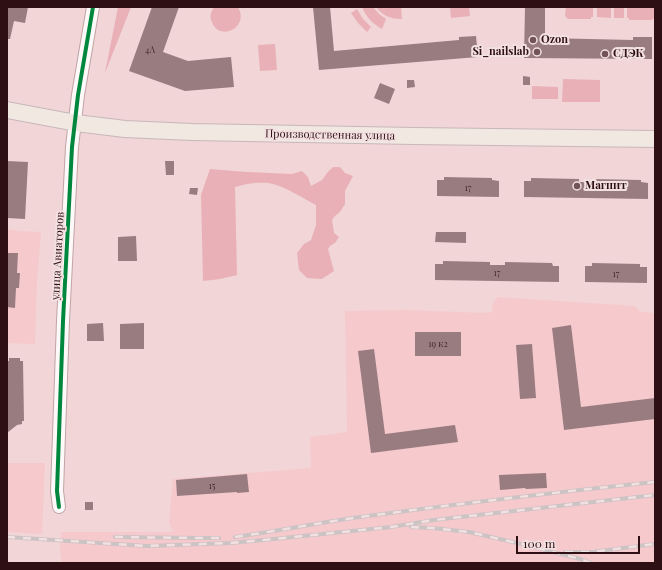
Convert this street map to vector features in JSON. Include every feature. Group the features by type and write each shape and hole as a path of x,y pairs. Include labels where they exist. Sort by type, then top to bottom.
{"main road":[{"name":"Производственная улица","path":"7,110 76,123 125,129 192,132 655,139"}],"street":[{"name":"улица Авиаторов","path":"59,507 57,491 63,321 72,147 76,123 78,95 93,7"}],"shaded area":[{"path":"118,7 131,7 105,73"},
{"path":"214,7 238,7 241,14 240,21 237,26 226,32 216,28 211,18 211,13"},
{"path":"362,7 373,7 386,19 382,29 370,20"},
{"path":"376,7 401,7 402,19 394,18 381,13"},
{"path":"450,7 469,7 470,16 451,18"},
{"path":"566,7 593,7 593,17 591,17 591,19 568,19 565,16"},
{"path":"597,7 611,7 611,18 597,17"},
{"path":"614,7 624,7 624,18 614,18"},
{"path":"627,7 655,7 655,17 651,20 629,20 629,18 627,18"},
{"path":"357,9 363,19 371,27 367,32 351,13"},
{"path":"275,44 277,70 260,71 258,45"},
{"path":"563,79 600,80 600,102 562,102"},
{"path":"532,86 558,87 558,99 532,99"},
{"path":"333,167 340,167 345,173 353,176 345,191 345,204 332,220 334,233 339,237 328,249 334,271 322,279 307,278 299,270 297,253 304,244 311,240 316,225 316,205 279,186 269,183 259,183 235,187 237,275 203,281 201,195 210,169 292,174 302,171 308,177 311,186 322,180"},
{"path":"7,229 41,232 37,280 35,344 8,343"},
{"path":"498,297 635,306 640,312 655,313 655,563 62,563 60,551 61,532 173,532 169,522 173,479 311,468 310,437 347,432 345,311 408,310 484,313 492,312 493,302"},
{"path":"7,463 45,463 42,534 7,532"}],"building":[{"path":"7,7 28,7 25,23 14,21 10,39 7,39"},
{"path":"152,7 179,7 163,52 188,61 231,57 234,87 185,91 129,71"},
{"path":"313,7 330,7 334,51 459,40 459,37 476,36 478,57 319,70"},
{"path":"525,7 545,7 545,38 633,40 633,37 652,37 652,59 524,58"},
{"path":"523,76 530,77 530,85 523,85"},
{"path":"407,80 414,80 415,87 407,88"},
{"path":"380,83 395,89 389,104 374,98"},
{"path":"7,161 28,162 25,219 7,218"},
{"path":"165,161 174,161 174,175 166,175"},
{"path":"444,177 492,178 492,180 499,181 499,197 437,196 437,180 444,180"},
{"path":"531,178 579,179 579,182 593,182 593,179 641,180 641,182 648,183 648,199 524,197 524,181 531,181"},
{"path":"190,188 198,188 197,195 189,194"},
{"path":"436,232 466,232 466,243 435,242"},
{"path":"136,236 137,261 118,261 118,237"},
{"path":"7,253 18,253 17,273 20,273 19,288 16,288 15,308 7,307"},
{"path":"443,261 490,262 490,265 505,265 505,262 552,263 553,266 559,266 559,282 435,280 435,264 443,264"},
{"path":"592,263 640,264 640,267 647,267 647,283 585,282 585,266 592,266"},
{"path":"103,323 104,341 87,341 87,324"},
{"path":"144,323 144,349 120,349 120,324"},
{"path":"571,325 581,407 655,398 655,419 564,430 552,328"},
{"path":"415,332 461,332 461,356 415,356"},
{"path":"532,344 536,398 520,399 516,345"},
{"path":"374,349 385,434 455,425 458,442 371,453 358,351"},
{"path":"9,358 20,358 20,361 23,361 24,421 22,421 22,424 17,425 7,433 7,361 9,361"},
{"path":"546,473 547,488 500,490 499,475"},
{"path":"247,474 249,492 177,496 176,480"},
{"path":"85,502 93,502 93,510 85,510"}],"railway":[{"path":"235,537 397,512 655,482"},
{"path":"7,537 147,546 230,543 391,527 434,520 655,495"},
{"path":"411,527 469,532 530,546 591,563"},
{"path":"115,537 219,538"},
{"path":"565,552 592,552 655,544"}],"cycle path":[{"path":"59,507 57,491 63,321 72,147 78,95 93,7"}],"place":[{"name":"Ozon","path":"533,40"},
{"name":"Si_nailslab","path":"537,52"},
{"name":"СДЭК","path":"605,54"},
{"name":"Магнит","path":"577,186"}]}
